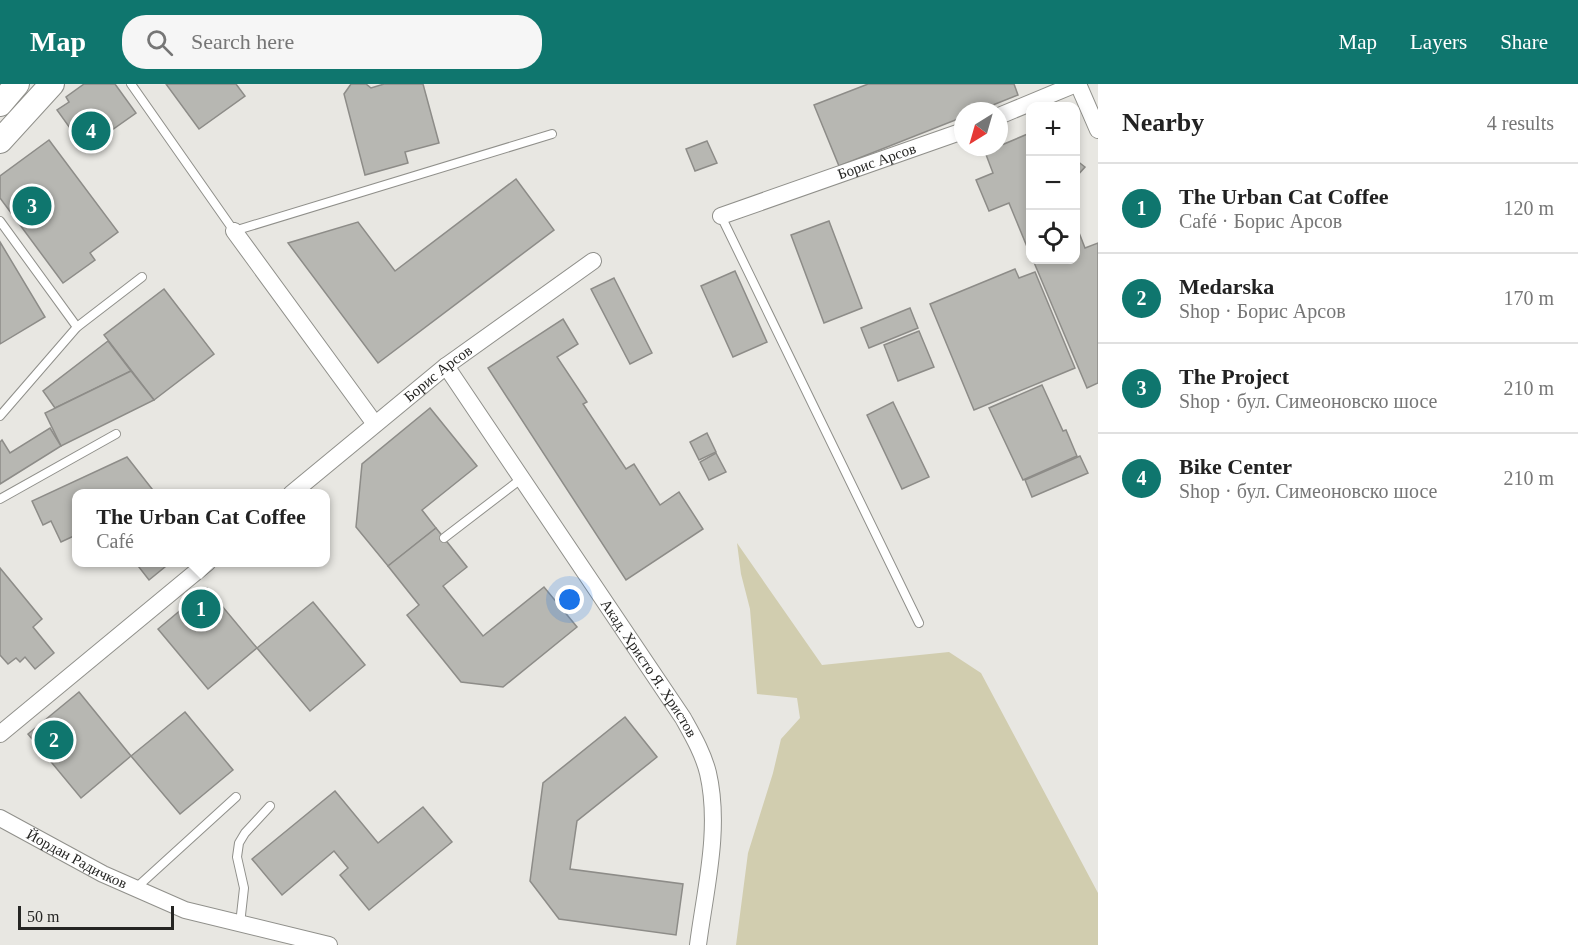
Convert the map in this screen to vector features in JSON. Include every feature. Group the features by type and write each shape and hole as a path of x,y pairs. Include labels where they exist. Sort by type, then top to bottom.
{"main road":[{"path":"0,104 17,84"},
{"path":"0,141 52,84"}],"street":[{"path":"1008,112 1077,84 1098,129"},
{"name":"Борис Арсов","path":"721,216 954,134"},
{"path":"234,231 375,424"},
{"name":"Борис Арсов","path":"297,489 446,366 593,261"},
{"name":"Акад. Христо Я. Христов","path":"446,366 683,718 698,745 708,774 712,811 712,836 698,945"},
{"path":"0,735 202,567"},
{"name":"Йордан Радичков","path":"0,818 93,869 184,910 329,945"}],"lane":[{"path":"131,84 234,231 552,134"},
{"path":"721,216 920,622"},
{"path":"0,221 77,327"},
{"path":"0,416 77,327 142,277"},
{"path":"0,499 116,434"},
{"path":"444,538 521,479"},
{"path":"136,889 237,796"},
{"path":"240,924 244,888 237,857 239,843 245,833 270,806"}],"shaded area":[{"path":"737,543 822,665 949,652 981,673 1098,893 1098,945 736,945 748,853 781,739 800,718 797,698 757,694 750,609 741,574"}],"building":[{"path":"84,84 115,84 136,113 85,149 57,110 69,102 66,97"},
{"path":"166,84 236,84 245,96 199,129"},
{"path":"351,84 366,84 371,88 384,84 423,84 439,143 405,152 408,163 365,175 344,94"},
{"path":"868,84 1014,84 1018,95 1000,102 954,102 954,121 839,166 814,105"},
{"path":"1026,135 1026,244 1009,203 989,211 976,180 993,173 987,156 1008,156 1008,142"},
{"path":"49,140 118,232 90,253 95,260 63,283 0,198 0,176"},
{"path":"707,141 717,163 695,171 686,149"},
{"path":"1080,163 1085,167 1080,173"},
{"path":"516,179 554,230 378,363 288,243 358,222 395,271"},
{"path":"829,221 862,308 824,323 791,235"},
{"path":"1080,235 1085,248 1098,243 1098,383 1087,388 1035,264 1080,264"},
{"path":"0,242 45,317 0,344"},
{"path":"1015,269 1019,278 1035,272 1075,368 974,410 930,304"},
{"path":"735,271 767,342 733,357 701,286"},
{"path":"614,278 652,353 630,364 591,289"},
{"path":"164,289 214,354 154,400 104,335"},
{"path":"910,308 918,328 869,348 861,328"},
{"path":"563,319 578,344 557,357 587,402 583,404 626,469 634,464 660,505 679,492 703,529 626,580 488,368"},
{"path":"919,331 934,367 898,381 884,345"},
{"path":"108,341 131,371 55,408 43,391"},
{"path":"131,371 154,400 61,446 45,413"},
{"path":"1042,385 1077,456 1023,480 989,408"},
{"path":"893,402 929,477 902,489 867,415"},
{"path":"430,408 477,466 422,510 436,528 388,566 356,527 362,464"},
{"path":"50,428 61,446 0,484 0,442 2,440 10,453"},
{"path":"707,433 716,452 699,460 690,442"},
{"path":"716,453 726,472 709,480 700,462"},
{"path":"1080,456 1088,473 1032,497 1025,480"},
{"path":"127,457 152,489 72,489 72,537 61,542 51,521 43,525 32,501"},
{"path":"436,528 467,567 443,586 483,636 544,587 577,627 503,687 461,682 407,615 419,605 388,566"},
{"path":"139,567 165,567 149,580"},
{"path":"0,568 42,619 33,627 54,653 35,669 25,657 20,662 16,658 8,664 0,655"},
{"path":"207,588 257,648 208,689 158,629"},
{"path":"313,602 365,665 310,711 257,648"},
{"path":"79,692 131,756 81,798 28,734"},
{"path":"185,712 233,770 180,814 131,756"},
{"path":"625,717 657,757 577,821 570,869 683,884 676,935 559,919 530,881 543,783"},
{"path":"335,791 378,843 423,807 452,842 369,910 340,875 348,868 334,851 282,895 252,859"}],"place":[{"name":"Bike Center","path":"91,131"},
{"name":"The Project","path":"32,206"},
{"name":"The Urban Cat Coffee","path":"201,609"},
{"name":"Medarska","path":"54,740"}]}
